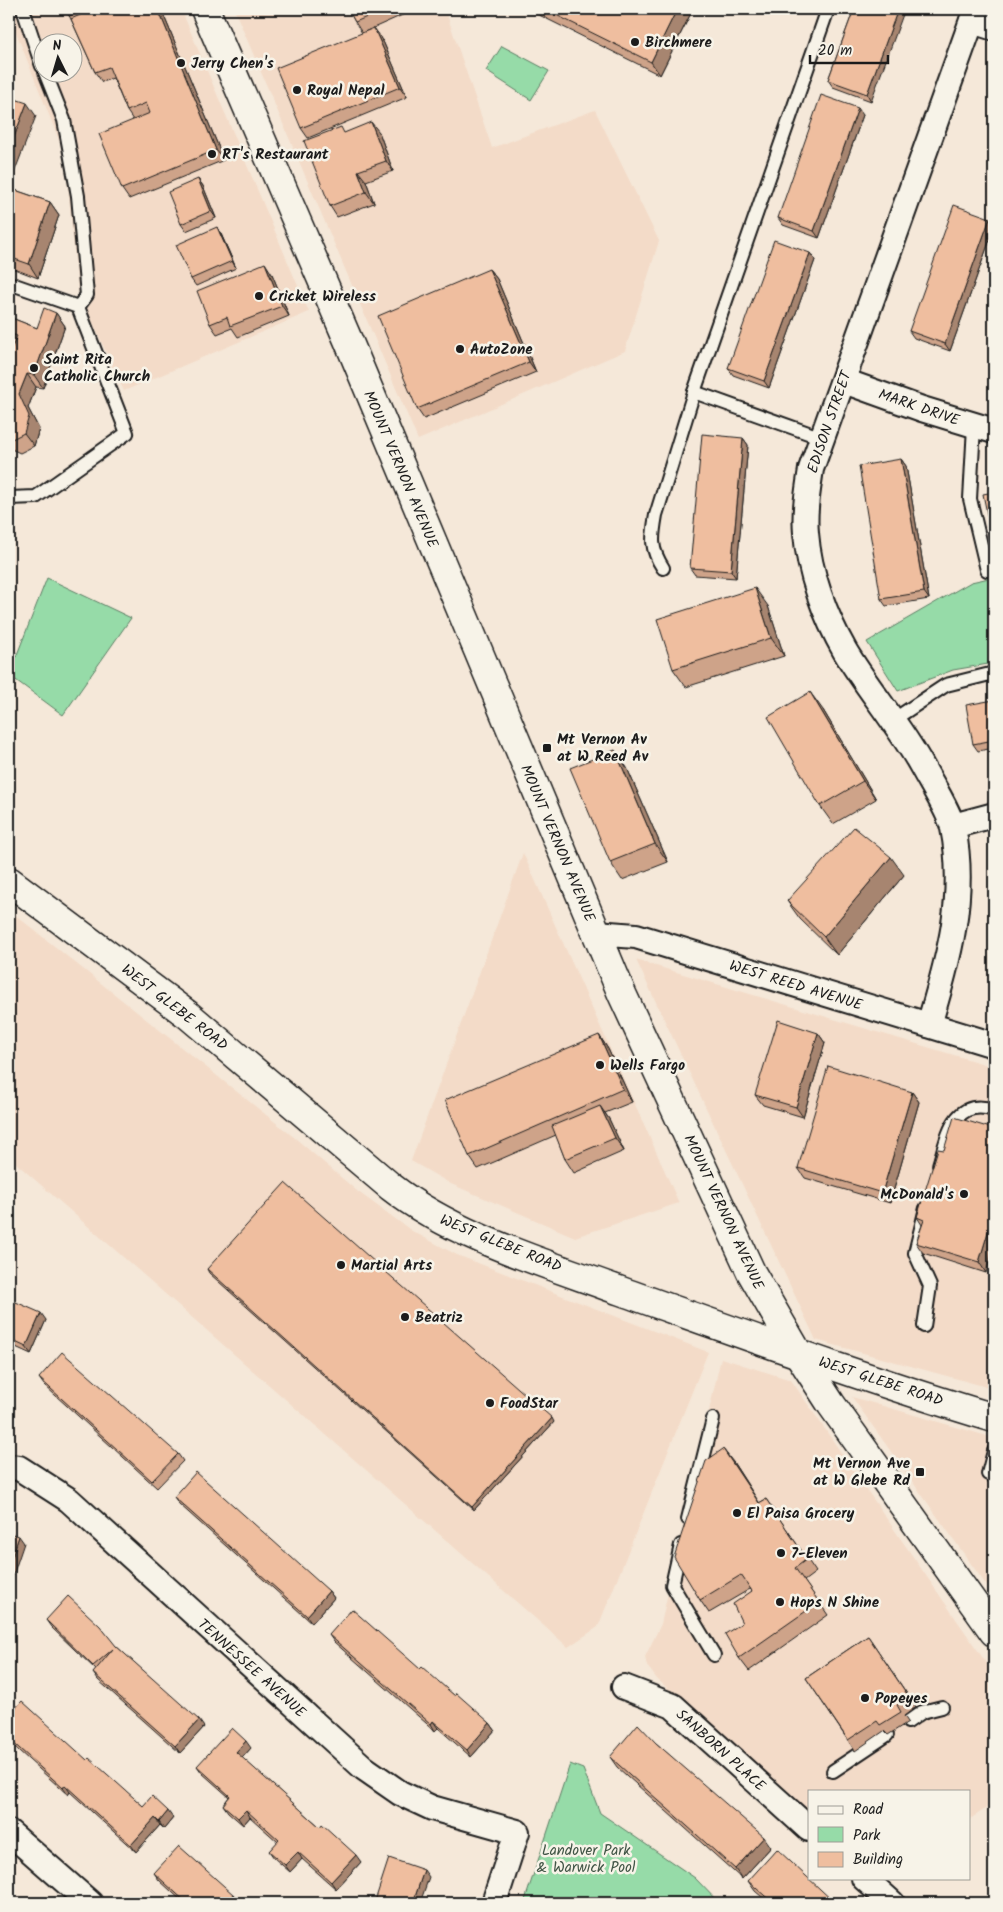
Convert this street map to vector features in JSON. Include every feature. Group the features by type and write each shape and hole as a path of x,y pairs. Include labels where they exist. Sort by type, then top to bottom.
{"main road":[{"name":"MOUNT VERNON AVENUE","path":"205,9 348,340 622,994 751,1272 798,1354 831,1404 992,1623"},
{"name":"WEST GLEBE ROAD","path":"9,881 188,1015 391,1187 425,1211 471,1234 798,1354 934,1400 994,1418"}],"street":[{"path":"974,15 994,28"},
{"name":"EDISON STREET","path":"929,1025 949,957 958,899 953,826 910,745 845,651 828,617 817,585 806,534 806,502 811,469 974,15"},
{"name":"MARK DRIVE","path":"844,381 984,428"},
{"path":"953,826 994,815"},
{"name":"WEST REED AVENUE","path":"596,933 636,936 994,1045"},
{"name":"TENNESSEE AVENUE","path":"9,1467 19,1468 69,1500 364,1768 400,1793 432,1808 517,1832 494,1903"},
{"name":"SANBORN PLACE","path":"624,1687 673,1706 808,1828"},
{"path":"9,1832 90,1903"},
{"path":"866,1880 892,1903"}],"lane":[{"path":"23,9 32,36"},
{"path":"663,568 653,552 654,524 694,392 828,9"},
{"path":"49,82 64,120 78,196 87,294 78,307"},
{"path":"9,283 78,307 127,433 36,497 9,498"},
{"path":"694,392 822,438"},
{"path":"984,428 970,499 986,570 994,568"},
{"path":"893,720 946,685 994,672"},
{"path":"936,1177 952,1123 966,1109 987,1107 994,1110"},
{"path":"924,1326 930,1286 915,1253 930,1195"},
{"path":"713,1419 672,1584 714,1655"},
{"path":"994,1451 988,1474 994,1475"},
{"path":"908,1722 922,1712 942,1706"},
{"path":"833,1771 888,1735"}],"shaded area":[{"path":"9,9 181,9 309,312 124,391 78,291 65,155 36,82 82,82 82,32 32,32 32,72 9,15"},
{"path":"234,9 445,9 492,148 595,110 659,241 625,351 418,440"},
{"path":"523,853 679,1203 575,1237 451,1184 411,1161"},
{"path":"9,910 295,1138 357,1191 412,1231 457,1255 708,1352 598,1627 568,1647 9,1157"},
{"path":"636,960 994,1067 994,1389 816,1340"},
{"path":"721,1358 791,1380 994,1674 994,1803 970,1819 970,1790 808,1790 808,1811 657,1679 647,1666 645,1657 661,1624"},
{"path":"852,1397 994,1438 994,1596"}],"green space":[{"path":"502,46 549,71 531,100 486,71"},
{"path":"994,577 994,663 953,670 898,691 867,642 971,582"},
{"path":"47,578 131,618 63,715 9,675"},
{"name":"Landover Park & Warwick Pool","path":"570,1764 583,1769 600,1813 695,1878 719,1903 524,1903"}],"building":[{"path":"65,9 85,9 69,16"},
{"path":"94,9 158,9 216,150 122,189 99,134 150,113 146,103 127,111 109,67 95,72 82,43 82,32 77,32 71,19"},
{"path":"348,9 386,9 355,22"},
{"name":"Birchmere","path":"544,9 677,9 651,62"},
{"path":"854,9 898,9 867,94 828,80"},
{"path":"374,28 400,87 301,128 276,68"},
{"path":"821,95 858,108 814,231 778,218"},
{"path":"9,97 27,103 9,150"},
{"path":"371,122 386,161 358,171 366,192 330,206 304,141 341,127 344,133"},
{"path":"198,179 211,211 181,224 168,192"},
{"path":"9,188 50,202 29,264 9,257"},
{"path":"954,205 990,218 945,344 909,331"},
{"path":"217,227 232,261 191,279 176,245"},
{"path":"774,240 810,253 764,381 728,368"},
{"path":"265,263 282,306 230,326 227,317 210,324 197,291"},
{"name":"AutoZone","path":"489,269 529,362 417,409 378,316"},
{"path":"44,308 56,313 34,375 27,374 19,394 29,416 24,433 10,440 9,354 17,336 9,333 9,317 37,328"},
{"path":"702,434 743,438 731,571 690,568"},
{"path":"901,459 924,592 881,599 859,466"},
{"path":"994,492 994,532 991,533 983,494"},
{"path":"755,588 771,638 673,669 657,619"},
{"path":"810,692 863,781 820,806 768,717"},
{"path":"994,700 994,740 973,744 966,705"},
{"path":"615,750 655,844 610,862 570,768"},
{"path":"854,827 891,857 824,937 787,901"},
{"path":"778,1020 818,1033 796,1107 755,1095"},
{"path":"599,1035 623,1089 469,1156 445,1100"},
{"path":"828,1066 912,1092 882,1193 798,1168"},
{"path":"600,1106 615,1138 565,1159 552,1126"},
{"name":"McDonald's","path":"954,1117 994,1129 994,1212 979,1262 916,1243 924,1220 917,1217 938,1149 944,1150"},
{"path":"285,1183 552,1418 472,1507 207,1269"},
{"path":"9,1299 41,1313 26,1347 9,1339"},
{"path":"62,1352 178,1454 152,1481 39,1378"},
{"path":"723,1449 759,1503 766,1499 807,1559 795,1568 819,1602 739,1658 725,1634 742,1623 733,1604 752,1591 741,1575 700,1600 674,1557 706,1461"},
{"path":"196,1472 329,1591 307,1616 174,1497"},
{"path":"9,1533 19,1536 9,1566"},
{"path":"68,1596 100,1626 116,1646 199,1720 175,1746 93,1673 113,1649 93,1666 46,1620"},
{"path":"352,1609 420,1669 422,1667 455,1696 456,1693 490,1723 467,1750 433,1721 431,1724 329,1635"},
{"name":"Popeyes","path":"868,1636 909,1697 897,1705 901,1712 880,1725 877,1721 848,1740 806,1678"},
{"path":"22,1701 87,1760 89,1758 143,1806 152,1796 168,1811 159,1822 155,1818 131,1845 65,1785 63,1788 9,1739 9,1715"},
{"path":"638,1724 656,1743 764,1837 735,1869 610,1757"},
{"path":"232,1728 246,1741 236,1752 320,1827 322,1824 356,1855 331,1882 298,1852 285,1865 269,1851 279,1840 246,1810 238,1818 223,1805 230,1796 197,1766"},
{"path":"179,1846 243,1903 187,1903 154,1873"},
{"path":"777,1849 808,1878 808,1880 835,1903 773,1903 748,1881"},
{"path":"389,1858 424,1870 413,1903 371,1903 372,1900 375,1901"},
{"path":"255,1898 261,1903 250,1903"}],"place":[{"name":"Birchmere","path":"635,42"},
{"name":"Jerry Chen's","path":"181,63"},
{"name":"Royal Nepal","path":"297,90"},
{"name":"RT's Restaurant","path":"212,154"},
{"name":"Cricket Wireless","path":"259,296"},
{"name":"AutoZone","path":"460,349"},
{"name":"Saint Rita Catholic Church","path":"34,368"},
{"name":"Mt Vernon Av at W Reed Av","path":"547,748"},
{"name":"Wells Fargo","path":"600,1065"},
{"name":"McDonald's","path":"964,1194"},
{"name":"Martial Arts","path":"341,1265"},
{"name":"Beatriz","path":"405,1317"},
{"name":"FoodStar","path":"490,1403"},
{"name":"Mt Vernon Ave at W Glebe Rd","path":"920,1472"},
{"name":"El Paisa Grocery","path":"737,1513"},
{"name":"7-Eleven","path":"781,1553"},
{"name":"Hops N Shine","path":"780,1602"},
{"name":"Popeyes","path":"865,1698"}]}
